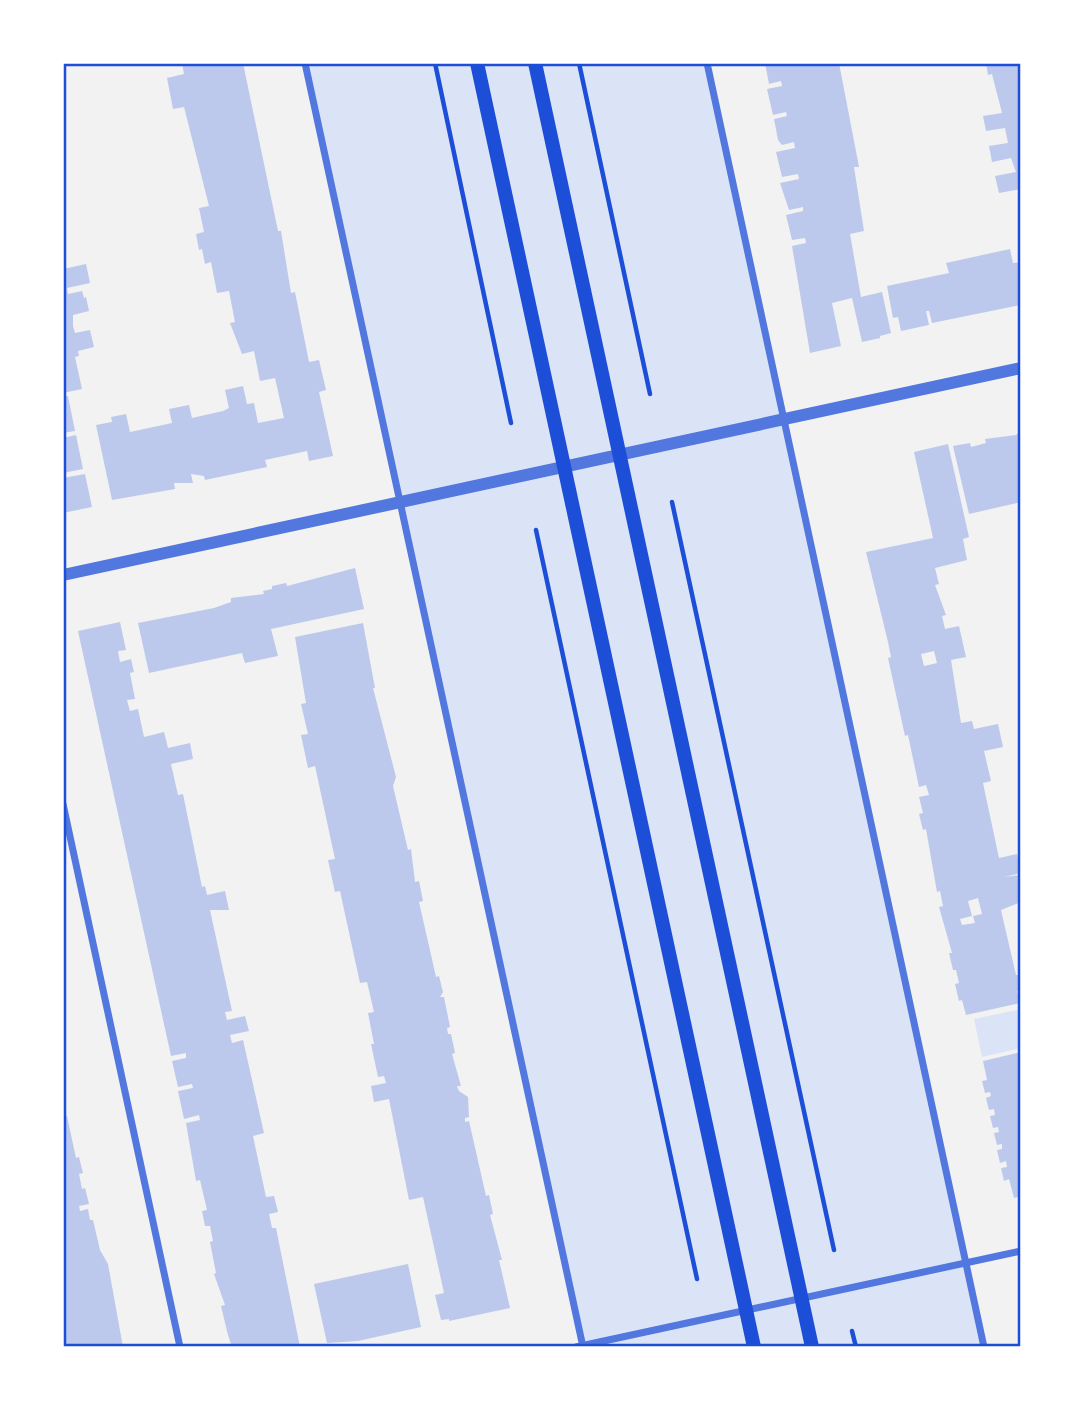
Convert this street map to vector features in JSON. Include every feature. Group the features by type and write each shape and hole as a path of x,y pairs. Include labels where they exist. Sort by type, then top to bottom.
{"main road":[{"path":"477,63 754,1347"},
{"path":"535,63 812,1347"}],"street":[{"path":"305,63 580,1347 1021,1251"},
{"path":"707,63 984,1347"},
{"path":"63,575 1021,368"},
{"path":"63,804 180,1347"}],"path":[{"path":"435,63 512,423"},
{"path":"579,63 650,394"},
{"path":"672,502 834,1250"},
{"path":"536,530 697,1279"},
{"path":"852,1331 856,1347"}],"shaded area":[{"path":"305,63 707,63 984,1347 583,1347"},
{"path":"1021,1009 1021,1048 982,1057 974,1019"}],"building":[{"path":"182,63 243,63 278,231 281,231 291,293 295,292 309,362 319,360 326,390 319,392 333,456 309,461 307,451 265,460 267,467 205,480 204,476 191,474 193,483 174,483 175,489 112,500 96,425 112,422 111,417 126,414 130,432 172,423 169,409 189,405 192,418 223,411 229,408 225,390 243,386 247,404 254,403 258,423 284,418 275,378 260,381 254,351 242,354 230,323 235,322 229,291 217,293 211,262 205,264 202,249 199,250 196,234 204,232 199,208 209,206 184,107 173,109 167,78 184,74"},
{"path":"765,63 839,63 859,167 854,167 864,231 850,234 861,297 882,292 891,333 880,338 862,342 852,298 832,303 841,346 810,353 792,246 806,243 805,238 792,240 786,215 803,211 803,207 789,210 780,183 799,179 798,174 782,177 776,152 795,148 794,142 782,145 778,140 774,119 787,116 786,112 773,115 767,89 782,86 781,81 769,84"},
{"path":"986,63 1021,63 1021,189 999,193 995,176 1016,172 1011,158 992,162 989,146 1008,143 1005,128 986,131 983,116 1002,113 992,74 988,75"},
{"path":"1010,249 1013,263 1021,262 1021,305 932,323 929,311 926,311 929,325 901,331 898,317 893,318 887,286 949,273 946,263"},
{"path":"86,264 90,283 67,288 68,294 82,291 84,298 86,297 89,311 73,315 73,326 75,333 90,330 94,347 78,351 79,356 75,357 82,389 63,393 63,269"},
{"path":"68,396 75,431 63,433 63,397"},
{"path":"1021,431 1021,502 969,514 953,446 970,443 971,447 986,443 985,439 1016,435"},
{"path":"76,435 83,469 63,473 63,438"},
{"path":"948,444 969,537 963,539 967,560 935,568 939,584 935,585 946,615 942,616 945,629 959,626 966,657 951,660 961,723 972,721 974,729 998,724 1003,747 984,751 991,781 983,783 999,858 1017,854 1021,873 1004,877 1021,875 1021,902 1001,910 1016,975 1021,975 1021,990 1017,991 1020,1003 966,1015 955,984 959,983 956,970 953,970 949,953 952,953 939,907 943,906 940,891 937,892 926,829 923,830 919,814 923,813 919,797 929,795 926,785 919,787 908,735 905,736 888,658 891,657 888,642 866,552 933,538 914,452","holes":["934,651 937,663 924,666 921,654","978,898 982,914 973,916 975,923 962,925 960,919 972,916 968,901"]},
{"path":"85,474 92,507 63,513 63,478"},
{"path":"355,568 364,609 271,629 278,656 245,663 242,653 149,673 138,623 214,608 231,602 231,598 264,594 263,591 272,589 272,586 286,583 287,586"},
{"path":"120,622 126,650 118,651 120,662 131,659 134,672 130,673 135,699 127,700 130,711 138,709 144,737 164,732 168,748 190,743 193,759 171,764 178,795 183,794 202,887 205,886 207,895 225,891 229,910 210,910 232,1011 225,1012 227,1020 245,1016 249,1031 230,1035 232,1043 243,1040 264,1133 253,1136 266,1197 274,1196 278,1212 269,1214 272,1228 276,1228 300,1347 232,1347 228,1335 221,1306 225,1305 214,1274 210,1226 205,1226 202,1211 207,1210 200,1180 196,1181 186,1123 200,1120 199,1115 184,1119 178,1091 193,1088 192,1084 178,1087 172,1061 186,1058 186,1053 171,1056 78,631"},
{"path":"363,623 373,688 396,777 393,786 408,850 411,849 415,882 419,881 423,901 419,902 436,977 439,976 443,992 440,997 444,997 450,1027 447,1028 448,1034 451,1034 455,1053 452,1054 461,1086 457,1086 459,1091 468,1097 469,1117 465,1118 465,1122 469,1121 486,1196 489,1195 493,1214 490,1215 502,1260 499,1260 510,1308 449,1321 441,1320 435,1295 444,1293 423,1197 409,1200 389,1099 374,1102 371,1086 386,1083 384,1076 378,1077 371,1044 374,1044 368,1013 374,1012 367,982 360,983 340,891 335,892 328,860 335,859 315,766 308,768 301,735 308,734 301,704 306,703 295,637"},
{"path":"1021,1052 1021,1196 1014,1198 1009,1179 1004,1181 1001,1168 1007,1167 1006,1161 1000,1163 997,1150 1002,1149 1002,1144 997,1145 994,1133 999,1132 998,1127 993,1128 990,1116 995,1115 994,1109 989,1110 986,1098 991,1096 990,1092 985,1093 982,1081 987,1080 983,1061"},
{"path":"63,1116 67,1116 76,1158 79,1157 83,1173 79,1174 82,1189 85,1188 89,1204 79,1206 80,1211 88,1209 100,1250 108,1264 123,1347 63,1347"},
{"path":"408,1264 421,1327 358,1341 327,1343 314,1284"}]}
